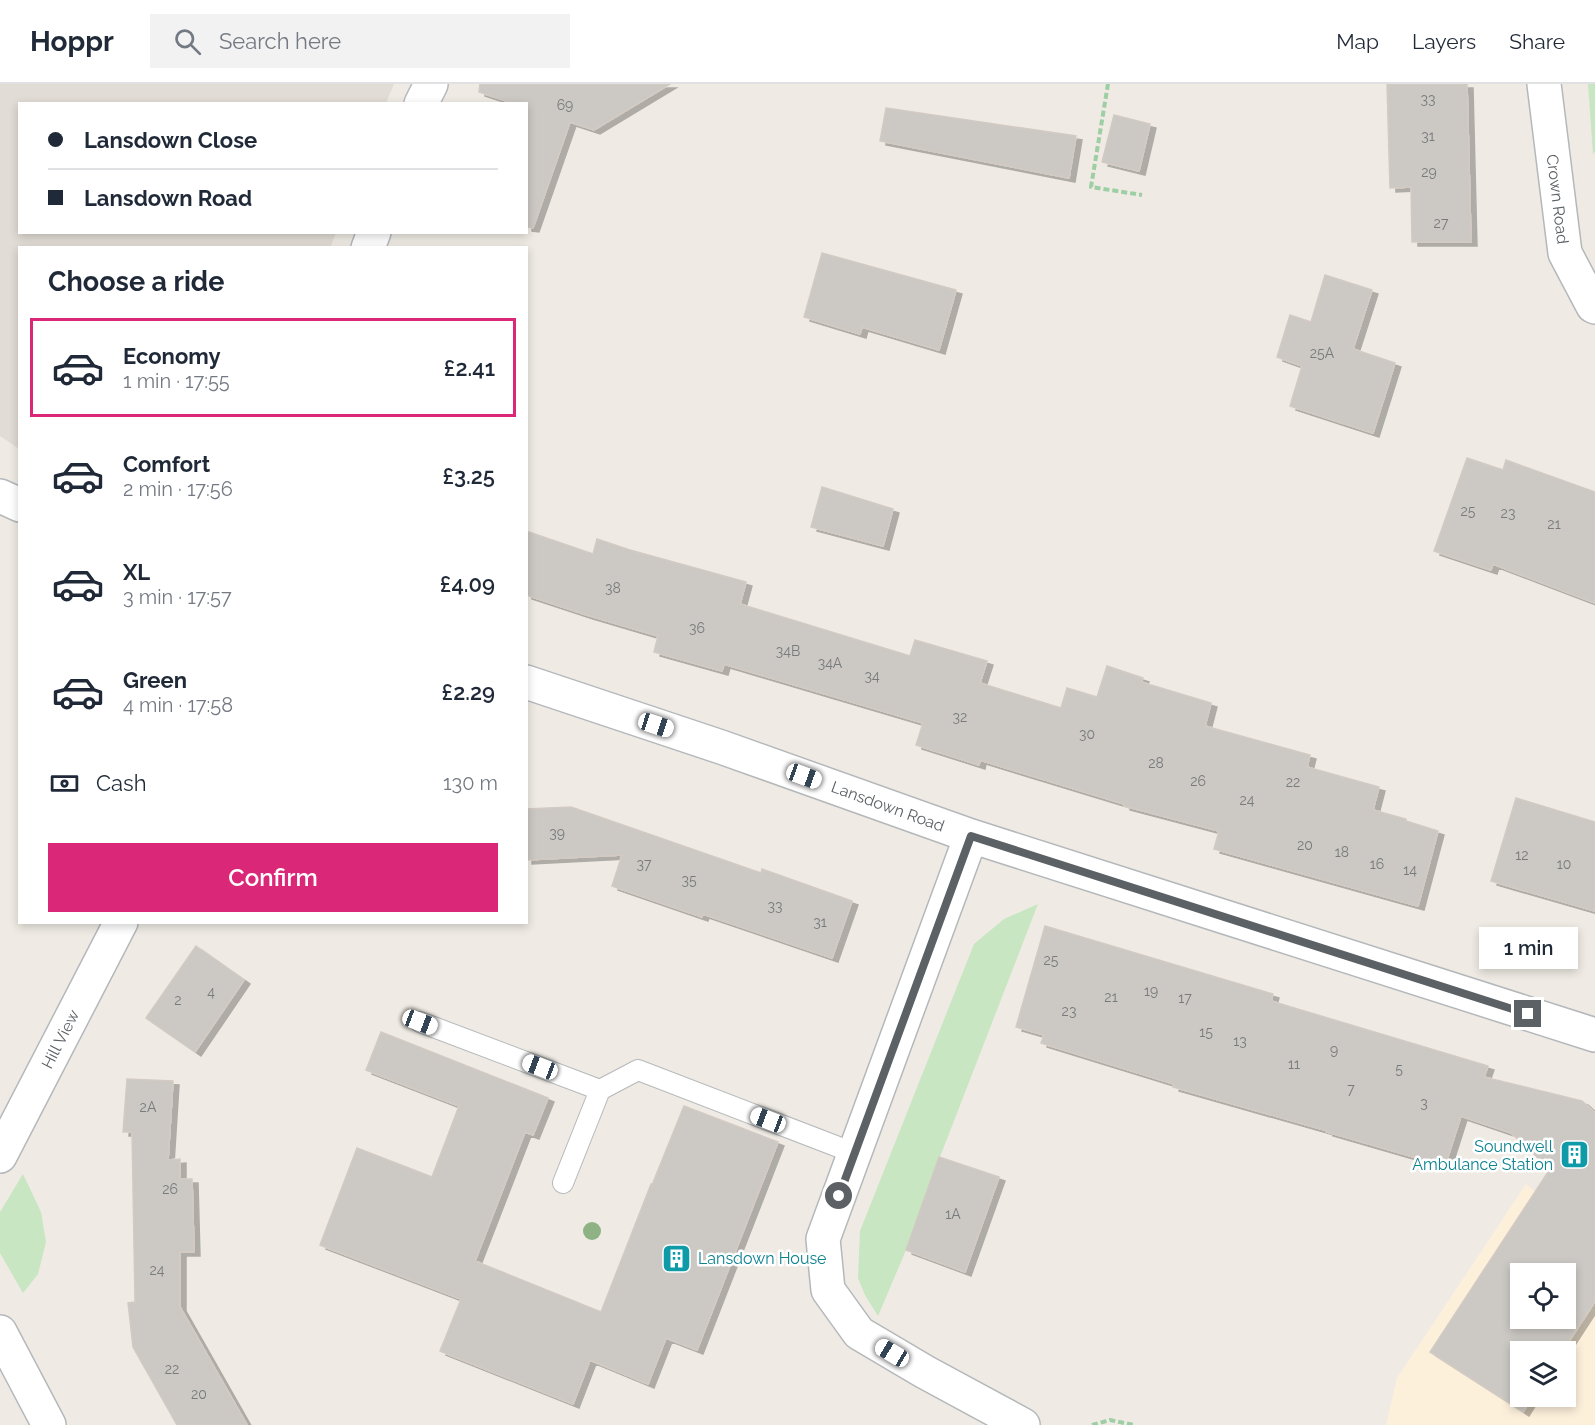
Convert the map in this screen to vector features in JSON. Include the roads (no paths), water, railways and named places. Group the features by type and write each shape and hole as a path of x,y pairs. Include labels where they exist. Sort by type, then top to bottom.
{"street":[{"path":"422,102 431,84"},
{"name":"Crown Road","path":"1544,84 1565,253 1595,307"},
{"path":"0,496 18,504"},
{"name":"Lansdown Road","path":"528,683 721,747 971,836 1595,1035"},
{"path":"971,836 823,1239 828,1290 859,1333 1023,1425"},
{"name":"Hill View","path":"0,1156 119,924"},
{"path":"0,1332 49,1425"}],"lane":[{"path":"420,1022 600,1090"},
{"path":"563,1183 600,1090 638,1070 854,1153"}],"place":[{"name":"Soundwell Ambulance Station","path":"1574,1155"},
{"name":"Lansdown House","path":"677,1258"}]}
